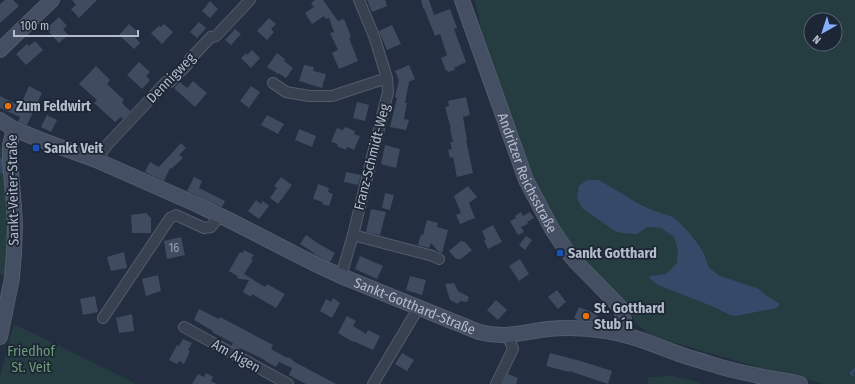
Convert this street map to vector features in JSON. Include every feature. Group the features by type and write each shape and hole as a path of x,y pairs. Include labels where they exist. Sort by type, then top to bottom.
{"main road":[{"path":"0,50 52,0"},
{"name":"Andritzer Reichsstraße","path":"462,0 529,187 552,229 566,250 576,263 620,307 624,319 624,334"},
{"name":"Sankt-Veiter-Straße","path":"0,120 14,129 10,145 10,153 15,226 12,278 0,337"},
{"name":"Sankt-Gotthard-Straße","path":"14,129 96,160 220,215 341,276 479,332 489,335 508,336 549,329 576,328 605,330 624,334"},
{"path":"624,334 648,341 682,355 726,368 755,376 800,384"}],"street":[{"name":"Dennigweg","path":"96,160 108,144 166,82 170,82 211,37 216,36 250,0"},
{"name":"Franz-Schmidt-Weg","path":"341,276 353,235 388,92 388,78 374,36 359,0"},
{"name":"Franz-Schmidt-Weg","path":"273,83 286,92 309,96 332,96 388,78"},
{"path":"103,318 170,218 176,215 204,228 211,227 220,215"},
{"path":"353,235 433,256 439,259"},
{"path":"372,384 419,307"},
{"name":"Am Aigen","path":"184,327 288,384"},
{"path":"496,384 513,349 508,336"}],"green space":[{"path":"475,0 855,0 855,384 824,384 740,362 652,336 637,325 627,306 567,245 530,176 489,65"},
{"path":"0,146 4,152 9,236 5,276 0,274"},
{"name":"Friedhof St. Veit","path":"14,324 135,383 0,384 0,376"},
{"path":"673,376 701,384 647,384 649,377"}],"water":[{"path":"587,180 599,180 639,204 673,217 686,229 698,244 704,254 709,268 720,276 759,289 780,304 777,308 735,316 658,285 649,278 650,276 666,274 677,263 678,250 674,237 661,228 647,227 637,234 615,231 582,208 577,198 579,186"}],"building":[{"path":"5,0 13,0 19,6 0,23 0,4"},
{"path":"72,0 97,0 79,18 71,9 76,5"},
{"path":"315,0 323,0 338,21 344,19 351,37 349,38 358,61 339,69 332,53 338,50 330,33 334,32 329,18 326,19 324,16 312,24 305,13 314,7 311,3"},
{"path":"367,0 385,0 387,6 372,12"},
{"path":"421,0 429,0 434,15 450,9 457,28 454,29 466,62 454,68 455,70 448,72 447,70 446,71 441,58 447,55 440,34 435,36"},
{"path":"210,1 218,9 210,18 202,11"},
{"path":"59,17 67,26 63,29 68,35 59,43 46,29"},
{"path":"269,18 276,24 271,29 274,32 267,40 257,31"},
{"path":"199,22 206,28 197,38 190,32"},
{"path":"129,24 138,32 134,36 140,43 134,49 119,35"},
{"path":"164,24 173,32 162,44 151,33 159,26 161,27"},
{"path":"392,25 401,44 387,50 379,31"},
{"path":"235,29 241,34 231,45 225,40"},
{"path":"35,41 43,50 26,65 16,54 27,44 29,46"},
{"path":"252,50 260,58 251,68 241,58"},
{"path":"277,53 293,68 286,78 267,67"},
{"path":"139,62 150,72 146,76 150,80 142,89 127,75"},
{"path":"304,65 314,67 313,71 326,74 322,88 299,81"},
{"path":"409,65 415,79 409,82 405,103 407,103 404,119 409,120 406,130 390,127 397,98 395,97 399,80 395,71"},
{"path":"96,66 110,80 107,84 124,100 122,103 130,111 123,119 121,117 115,122 94,103 97,100 79,84"},
{"path":"193,81 207,93 195,107 174,88 180,82 187,88"},
{"path":"29,86 42,93 27,125 18,122 20,117 0,108 0,96 20,106"},
{"path":"251,86 260,92 249,108 240,101"},
{"path":"466,97 470,115 463,117 473,173 457,177 453,157 450,158 448,150 452,149 450,142 453,142 445,107 449,106 448,101"},
{"path":"357,102 369,105 365,121 353,118"},
{"path":"47,115 57,120 51,132 41,127"},
{"path":"267,115 284,124 278,134 261,125"},
{"path":"345,127 355,131 354,134 360,136 354,150 347,147 346,150 337,146 338,144 331,142 337,128 343,130"},
{"path":"299,129 316,136 312,147 295,140"},
{"path":"181,143 186,148 179,155 183,158 171,169 170,168 164,181 145,172 150,162 159,167"},
{"path":"385,145 400,149 396,168 381,164"},
{"path":"346,172 361,175 358,185 344,182"},
{"path":"194,177 202,181 199,188 225,201 222,207 187,191"},
{"path":"281,177 292,185 278,204 270,198 277,188 274,186"},
{"path":"318,184 329,188 328,192 333,194 329,206 322,204 323,202 313,199"},
{"path":"468,186 477,197 469,203 475,218 460,224 456,215 461,213 454,196"},
{"path":"385,193 394,195 390,210 382,208"},
{"path":"256,200 261,204 263,201 269,206 259,219 248,211"},
{"path":"371,209 386,212 380,235 366,232"},
{"path":"521,212 523,216 530,212 534,218 527,222 528,224 521,227 524,232 518,235 510,221 516,218 515,216"},
{"path":"146,213 151,218 151,233 132,233 131,215"},
{"path":"427,220 438,223 437,227 448,230 442,253 438,251 431,243 429,248 418,245 421,234 423,235"},
{"path":"493,225 502,242 488,249 482,231"},
{"path":"306,235 335,253 330,262 314,254 300,244"},
{"path":"526,236 532,240 525,250 519,245"},
{"path":"181,237 185,255 167,259 164,241"},
{"path":"461,241 465,242 472,250 461,259 456,259 449,251"},
{"path":"244,250 254,255 251,259 253,260 244,274 265,287 267,284 285,294 276,308 252,294 251,297 243,292 249,280 237,278 237,276 229,271 240,252 242,253"},
{"path":"124,252 127,268 111,271 107,257"},
{"path":"360,256 383,266 377,279 355,269"},
{"path":"520,259 529,274 519,281 509,266"},
{"path":"158,275 161,291 146,296 142,279"},
{"path":"410,276 426,280 422,295 406,290"},
{"path":"454,283 458,291 469,297 467,302 460,301 458,304 450,300 445,284"},
{"path":"557,290 566,302 558,309 548,297"},
{"path":"95,296 98,312 83,315 80,299"},
{"path":"333,298 340,303 332,318 320,311 326,299 331,302"},
{"path":"496,300 507,310 498,320 487,310"},
{"name":"St. Gotthard Stub´n","path":"579,307 598,315 595,321 578,320 574,318"},
{"path":"199,309 219,319 220,317 273,345 271,349 336,384 306,384 289,375 292,368 279,362 276,367 240,348 239,350 231,346 233,343 194,320"},
{"path":"132,314 134,331 119,333 116,318"},
{"path":"347,316 356,321 353,326 366,334 368,330 380,336 373,350 353,342 338,333"},
{"path":"183,339 192,343 188,350 190,351 184,364 179,361 177,364 169,360 177,345 179,346"},
{"path":"402,353 414,360 407,371 395,364"},
{"path":"550,353 612,371 608,384 569,371 546,366"},
{"path":"206,373 213,377 211,381 217,384 192,384 198,374 204,377"},
{"path":"508,374 518,378 516,384 503,384"}],"waterway":[{"path":"0,159 2,173"},
{"path":"853,375 851,373 855,369"}],"place":[{"name":"Zum Feldwirt","path":"8,106"},
{"name":"Sankt Veit","path":"36,148"},
{"name":"Sankt Gotthard","path":"560,253"},
{"name":"St. Gotthard Stub´n","path":"586,316"}]}
